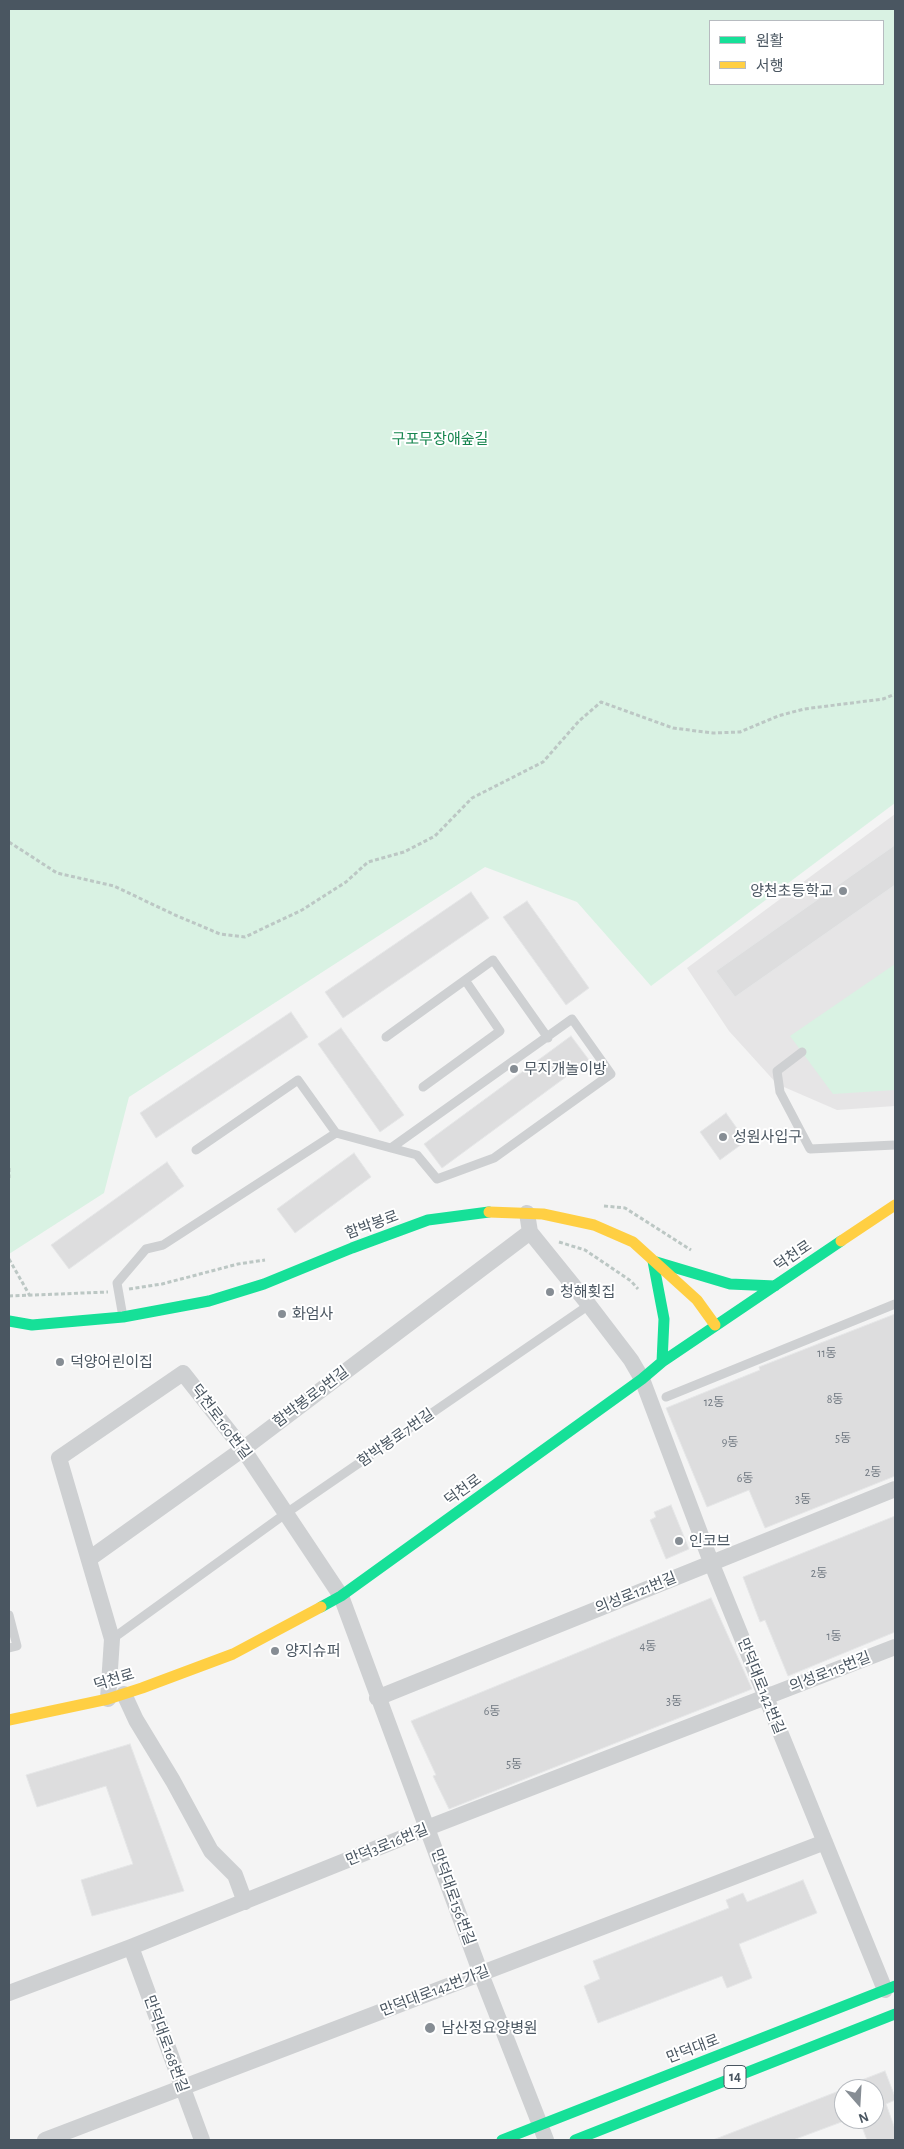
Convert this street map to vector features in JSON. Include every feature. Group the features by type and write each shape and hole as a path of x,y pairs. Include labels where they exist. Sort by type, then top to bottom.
{"main road":[{"name":"덕천로","path":"9,1720 108,1700 233,1654 341,1596 642,1379 662,1362 895,1205"},
{"name":"함박봉로","path":"9,1322 32,1324 123,1317 209,1300 264,1284 352,1248 428,1220 493,1212 543,1214 594,1224 633,1242 697,1300 715,1326"},
{"path":"662,1362 664,1319 653,1260 730,1284 775,1286"},
{"name":"만덕대로","path":"502,2140 543,2133 890,1988"},
{"name":"14","path":"574,2140 895,2014"}],"street":[{"path":"527,1213 530,1232 589,1304"},
{"name":"함박봉로9번길","path":"89,1559 242,1449 530,1232"},
{"name":"만덕대로142번길","path":"589,1304 631,1360 642,1379 711,1562 765,1696 825,1842 890,1988"},
{"name":"덕천로160번길","path":"89,1559 59,1458 183,1373 242,1449 341,1596"},
{"name":"의성로121번길","path":"377,1698 895,1489"},
{"path":"89,1559 112,1639 108,1700"},
{"name":"만덕대로156번길","path":"341,1596 377,1698 543,2133"},
{"name":"의성로115번길","path":"765,1696 895,1647"},
{"path":"124,1694 136,1720 174,1781 212,1851 235,1874 245,1902"},
{"name":"만덕3로16번길","path":"9,1993 131,1947 427,1828 765,1696"},
{"name":"만덕대로142번가길","path":"45,2140 825,1842"},
{"name":"만덕대로168번길","path":"131,1947 202,2140"}],"lane":[{"path":"386,1037 493,960 548,1038"},
{"path":"423,1087 500,1031 465,980"},
{"path":"196,1150 298,1080 336,1133 391,1148 417,1155 438,1179 494,1158 611,1074 572,1019 548,1038 391,1148"},
{"path":"802,1052 777,1071 780,1092 810,1148 895,1145"},
{"path":"123,1317 117,1283 146,1249 163,1244 336,1133"},
{"name":"함박봉로7번길","path":"112,1639 284,1514 589,1304"},
{"path":"666,1397 895,1304"},
{"path":"9,1615 17,1646 9,1648"}],"path":[{"path":"9,842 57,873 114,886 220,934 245,937 302,910 346,882 368,862 404,852 435,836 472,798 543,762 579,721 601,702 672,728 713,733 740,732 778,716 804,709 883,698 895,694"},
{"path":"9,1168 9,1178"},
{"path":"558,1241 585,1250 630,1281 640,1293"},
{"path":"9,1260 30,1296"}],"shaded area":[{"name":"양천초등학교","path":"895,814 895,1106 837,1110 777,1084 729,1031 687,968"}],"green space":[{"name":"구포무장애숲길","path":"9,9 895,9 895,803 651,986 577,902 485,867 129,1097 104,1193 9,1254"},
{"path":"895,964 895,1090 833,1094 790,1036"}],"building":[{"path":"895,845 895,885 735,997 716,971"},
{"path":"471,892 489,918 343,1018 325,992"},
{"path":"527,901 589,988 566,1005 503,917"},
{"path":"291,1012 308,1037 156,1138 140,1113"},
{"path":"341,1028 404,1115 380,1132 318,1044"},
{"path":"571,1036 589,1060 442,1168 424,1144"},
{"name":"성원사입구","path":"726,1113 746,1141 720,1160 700,1132"},
{"path":"354,1153 371,1177 295,1233 277,1209"},
{"path":"167,1162 184,1186 69,1269 51,1245"},
{"path":"895,1314 895,1476 765,1528 749,1490 707,1507 666,1408 760,1370 759,1367"},
{"path":"671,1505 689,1549 666,1559 650,1520 656,1517 654,1512"},
{"path":"895,1516 895,1632 788,1676 765,1620 760,1622 743,1577"},
{"path":"711,1598 752,1689 449,1809 433,1776 436,1775 411,1721"},
{"path":"130,1744 184,1891 92,1916 81,1880 133,1864 106,1786 37,1807 26,1775"},
{"path":"803,1880 817,1913 739,1944 752,1978 727,1988 722,1976 598,2023 584,1986 600,1979 593,1961 729,1908 726,1900 743,1893 747,1902"},
{"path":"885,2071 895,2097 895,2100 886,2104 895,2129 895,2140 867,2140 863,2129 884,2129 884,2079 864,2079"},
{"path":"834,2093 834,2125 793,2140 713,2140"}],"traffic: fast":[{"path":"9,1321 32,1325 123,1317 209,1301 264,1284 352,1248 428,1220 489,1212"},
{"path":"321,1607 341,1596 642,1379 662,1362 841,1241"},
{"path":"662,1362 664,1319 653,1261 730,1284 775,1286"},
{"path":"502,2140 895,1986"},
{"path":"575,2140 895,2014"}],"traffic: slow":[{"path":"841,1241 895,1205"},
{"path":"489,1212 543,1214 594,1225 633,1242 697,1300 715,1325"},
{"path":"9,1720 108,1699 142,1688 233,1654 321,1607"}],"place":[{"name":"양천초등학교","path":"843,891"},
{"name":"무지개놀이방","path":"514,1069"},
{"name":"성원사입구","path":"723,1137"},
{"name":"청해횟집","path":"550,1292"},
{"name":"화엄사","path":"282,1314"},
{"name":"덕양어린이집","path":"60,1362"},
{"name":"인코브","path":"679,1541"},
{"name":"양지슈퍼","path":"275,1651"},
{"name":"남산정요양병원","path":"430,2028"}]}
